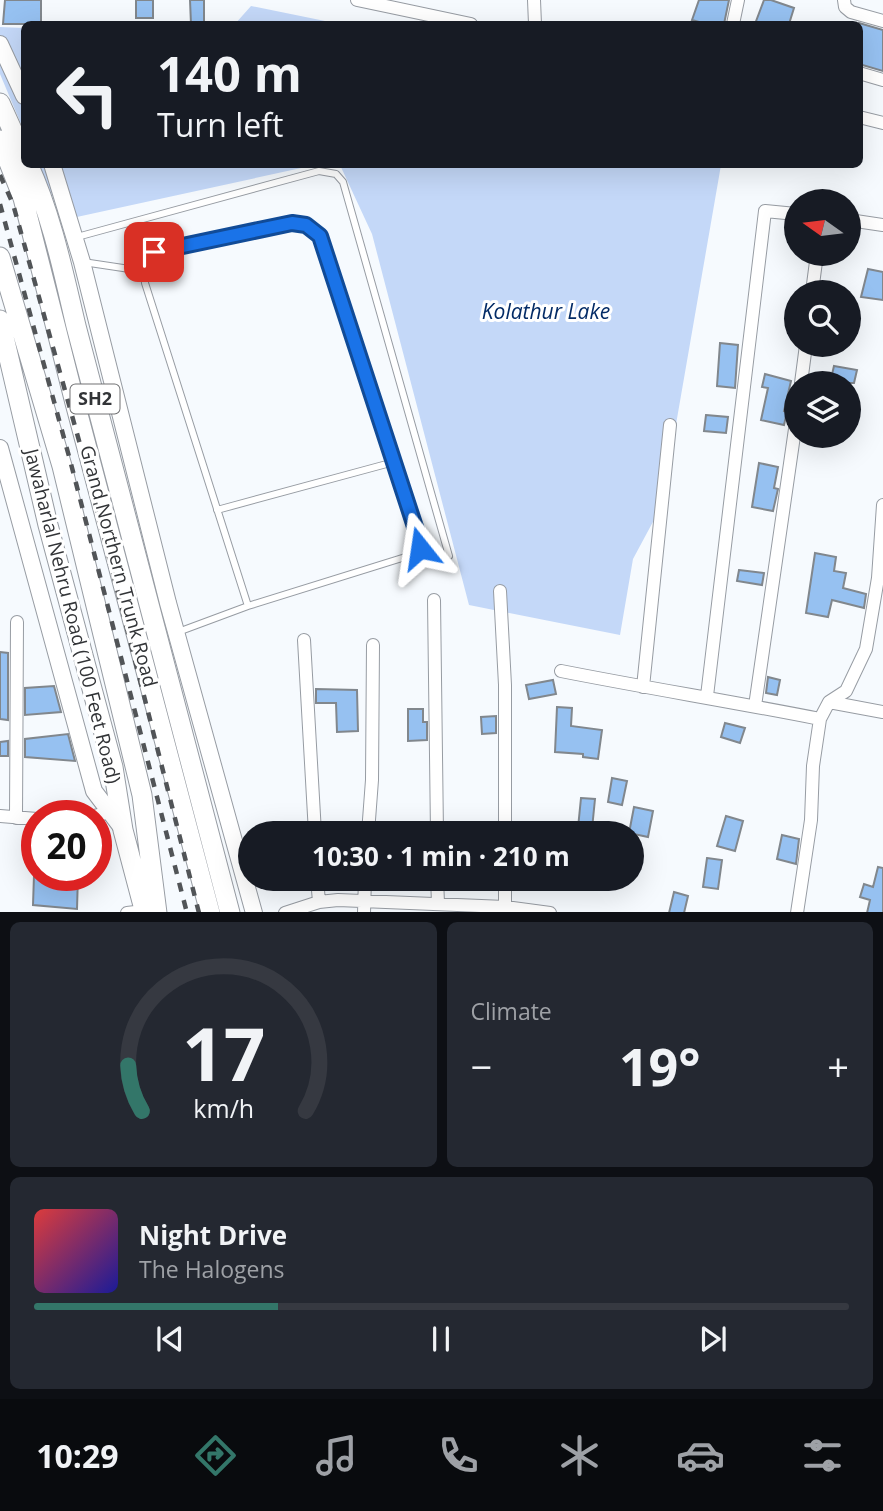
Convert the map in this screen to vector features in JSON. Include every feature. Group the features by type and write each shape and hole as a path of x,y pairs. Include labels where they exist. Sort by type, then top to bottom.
{"main road":[{"path":"0,103 21,149"},
{"name":"Grand Northern Trunk Road","path":"0,140 23,198 210,912"},
{"name":"SH2","path":"30,168 44,198 58,245 76,326 230,912"},
{"name":"Grand Northern Trunk Road","path":"0,257 62,466 142,795 144,912"},
{"name":"Jawaharlal Nehru Road (100 Feet Road)","path":"0,320 48,525 113,767 123,830 144,912"}],"street":[{"path":"357,0 457,21"},
{"path":"534,0 535,21"},
{"path":"734,21 738,0"},
{"path":"844,0 849,18 883,21"},
{"path":"0,44 21,90"},
{"path":"863,74 883,79"},
{"path":"863,118 883,123"},
{"path":"53,168 82,262 176,632 254,912"},
{"path":"707,696 765,211 784,213"},
{"path":"861,222 883,225"},
{"path":"643,687 670,425"},
{"path":"0,447 97,800"},
{"path":"755,706 792,448"},
{"path":"797,912 811,820 813,766 820,719 829,702 846,691 866,649 878,578 883,505"},
{"path":"500,591 505,685 505,821"},
{"path":"434,600 437,821"},
{"path":"16,818 17,622"},
{"path":"304,640 314,821"},
{"path":"369,821 372,780 373,645"},
{"path":"561,671 820,719"},
{"path":"829,702 883,712"},
{"path":"0,816 21,818"},
{"path":"112,822 123,830"},
{"path":"318,891 319,902"},
{"path":"438,891 438,903"},
{"path":"505,891 505,906"},
{"path":"285,912 319,902 338,900 363,907 438,903 505,906 550,912"}],"lane":[{"path":"75,237 319,171 335,174 343,182 449,556"},
{"path":"176,632 248,606 415,554 420,548 320,236 306,225 292,223 154,252 146,259 143,271 248,606"},
{"path":"82,262 143,271"},
{"path":"217,510 394,462"}],"water":[{"path":"251,6 325,21 238,21"},
{"path":"0,27 21,28 21,124 0,74"},
{"path":"40,168 301,168 63,220"},
{"name":"Kolathur Lake","path":"341,168 720,168 662,505 633,559 620,635 469,605 372,234"}],"building":[{"path":"5,0 41,0 41,21 3,24"},
{"path":"136,0 153,0 153,18 136,18"},
{"path":"190,0 204,0 204,21 191,21"},
{"path":"699,0 729,0 725,21 692,20"},
{"path":"764,0 794,8 790,21 756,21"},
{"path":"863,24 883,30 883,71 863,65"},
{"path":"868,269 883,272 883,300 861,297"},
{"path":"720,343 738,345 735,388 717,386"},
{"path":"834,366 857,370 857,371 833,371"},
{"path":"765,374 784,379 784,425 761,420 768,388 762,387"},
{"path":"706,415 728,417 726,433 704,431"},
{"path":"759,463 778,467 774,488 778,489 773,511 752,507"},
{"path":"815,553 836,557 834,571 846,573 843,588 866,594 864,608 832,600 828,617 806,613"},
{"path":"739,570 764,573 762,585 737,581"},
{"path":"0,652 8,653 8,720 0,719"},
{"path":"768,677 780,680 777,695 766,693"},
{"path":"553,680 556,694 529,699 526,685"},
{"path":"54,686 61,712 25,715 25,688"},
{"path":"316,689 357,690 358,731 337,732 336,703 316,703"},
{"path":"557,707 572,708 571,726 602,730 598,759 583,757 583,754 555,752"},
{"path":"408,709 423,709 423,722 427,722 427,740 408,741"},
{"path":"496,716 496,733 482,734 481,717"},
{"path":"725,723 745,728 740,743 721,737"},
{"path":"68,734 75,761 25,757 25,739"},
{"path":"8,741 8,756 0,756 0,742"},
{"path":"612,778 627,781 622,805 608,802"},
{"path":"581,798 595,799 593,821 579,821"},
{"path":"634,807 653,811 648,837 644,836 644,821 631,821"},
{"path":"726,816 743,821 735,851 717,846"},
{"path":"782,835 799,839 796,864 777,859"},
{"path":"707,858 722,860 718,889 703,887"},
{"path":"878,867 883,868 883,912 867,912 870,900 860,897 864,884 873,887"},
{"path":"33,891 78,891 77,909 33,905"},
{"path":"674,892 688,896 684,912 669,912"}],"railway":[{"path":"0,175 13,204 83,455 199,912"},
{"path":"0,204 70,460 187,912"}],"route":[{"path":"154,252 292,223 306,225 320,236 420,548"}]}
